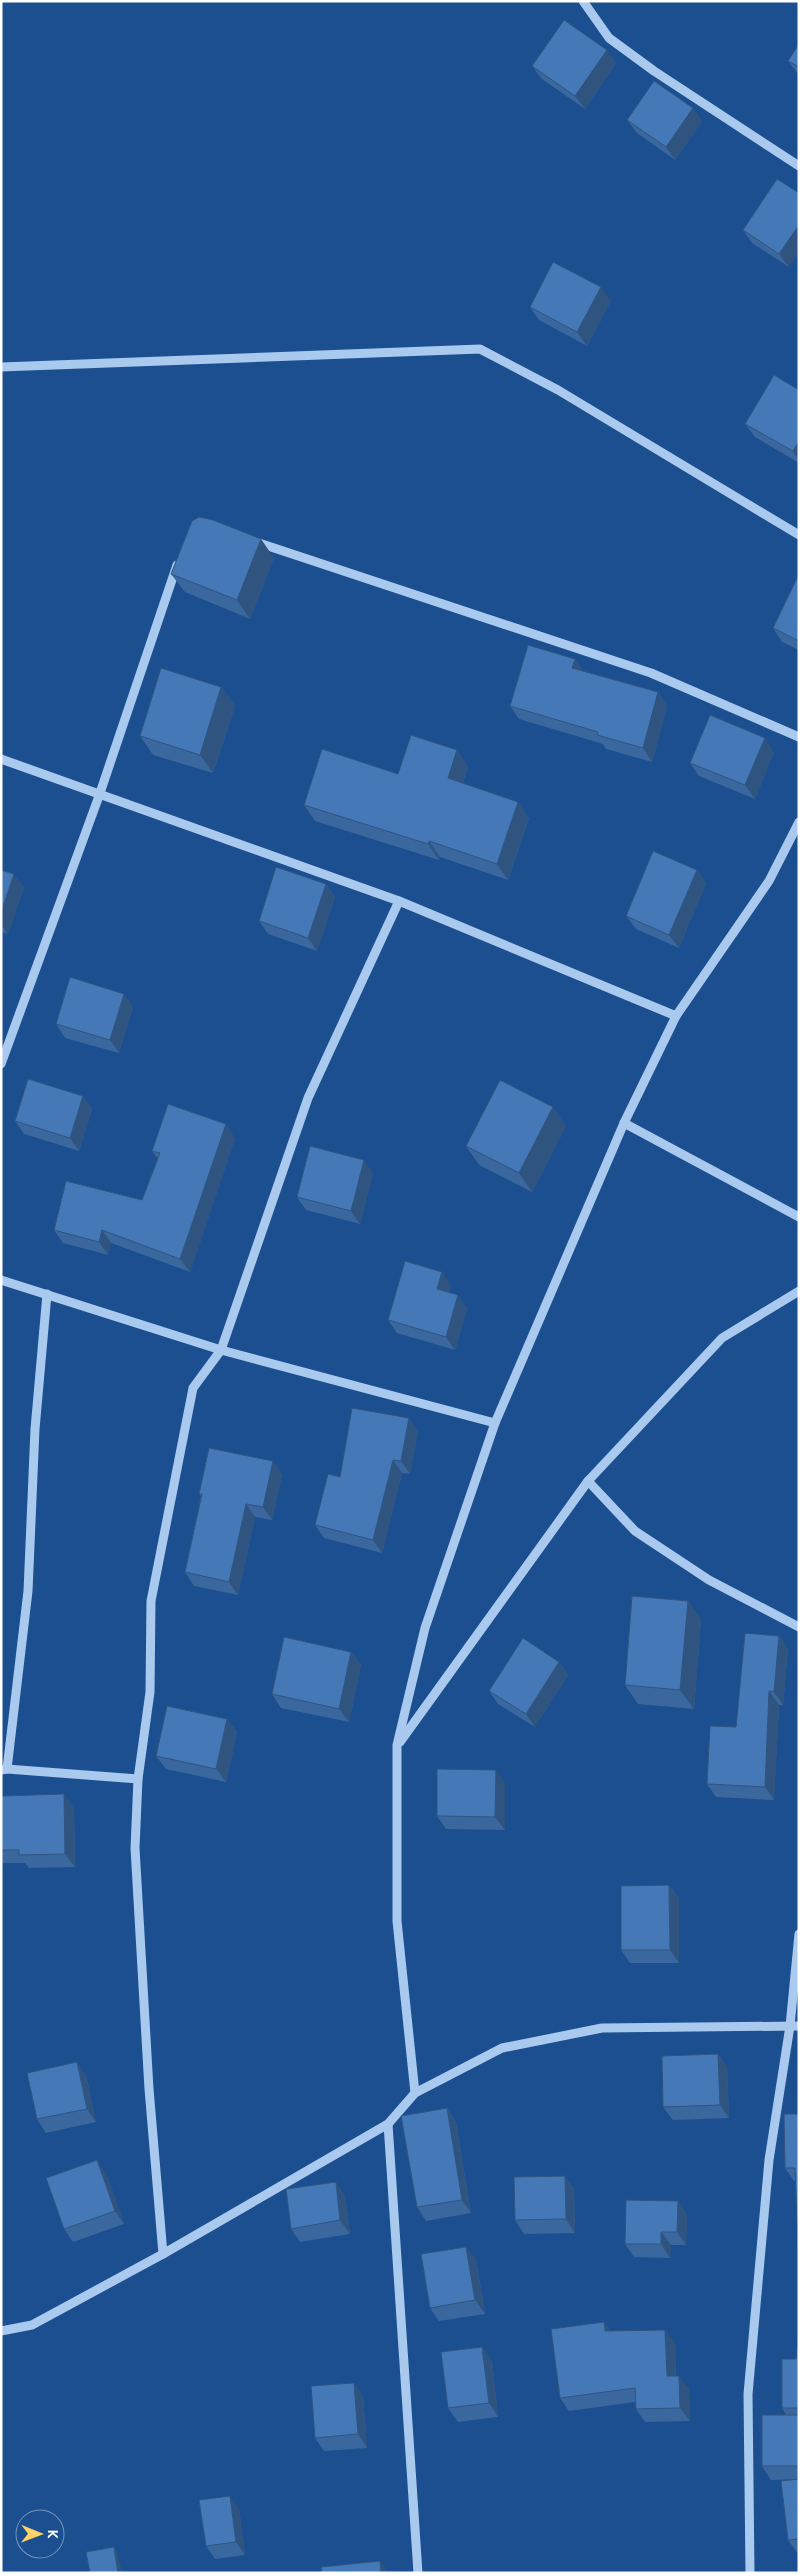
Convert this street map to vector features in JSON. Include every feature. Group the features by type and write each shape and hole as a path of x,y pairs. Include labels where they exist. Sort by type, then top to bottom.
{"street":[{"path":"583,1 609,38 654,71 799,166"},
{"path":"1,368 480,348 558,390 799,535"},
{"path":"247,538 651,673 799,737"},
{"path":"1,1064 99,796 175,568 180,560"},
{"path":"1,759 99,796 399,901 676,1016"},
{"path":"415,2092 397,1921 397,1745 425,1628 495,1423 624,1123 676,1016 769,881 799,822"},
{"path":"164,2254 149,2090 135,1858 138,1779 150,1692 151,1600 193,1388 221,1350 308,1098 399,901"},
{"path":"624,1123 799,1217"},
{"path":"1,1280 221,1350 495,1423"},
{"path":"397,1745 588,1481 722,1338 799,1291"},
{"path":"47,1294 35,1429 28,1592 4,1769 138,1779"},
{"path":"588,1481 635,1531 710,1580 799,1627"},
{"path":"750,2573 748,2394 769,2160 795,2026 799,1934"},
{"path":"1,2331 32,2325 164,2254 388,2124 415,2092 502,2048 602,2028 795,2026"},
{"path":"388,2124 418,2573"}],"building":[{"path":"564,20 607,50 575,96 532,66"},
{"path":"799,44 799,67 788,61"},
{"path":"654,81 693,108 666,147 627,120"},
{"path":"777,179 799,193 799,225 779,254 743,230"},
{"path":"553,262 601,287 577,332 530,307"},
{"path":"774,375 799,390 799,441 793,451 745,424"},
{"path":"199,517 213,520 261,539 237,600 171,574 192,521"},
{"path":"799,576 799,641 773,628"},
{"path":"528,645 575,659 572,668 658,692 643,748 597,735 598,732 510,706"},
{"path":"161,668 221,687 200,755 140,736"},
{"path":"710,715 765,738 745,785 690,763"},
{"path":"411,735 457,750 448,778 518,802 497,864 429,841 428,844 304,805 322,749 398,774"},
{"path":"653,851 697,870 669,935 626,916"},
{"path":"276,867 326,884 308,938 259,921"},
{"path":"1,870 14,874 1,912"},
{"path":"70,977 124,994 110,1040 56,1024"},
{"path":"28,1079 83,1096 70,1138 15,1121"},
{"path":"500,1080 553,1107 519,1173 466,1146"},
{"path":"168,1104 226,1124 180,1259 102,1230 99,1242 54,1230 66,1181 142,1200 160,1153 152,1151"},
{"path":"310,1146 364,1160 351,1211 297,1197"},
{"path":"405,1261 442,1272 437,1289 458,1295 446,1337 388,1320"},
{"path":"352,1408 409,1418 401,1461 393,1460 373,1540 315,1525 328,1474 340,1477"},
{"path":"209,1448 273,1461 263,1507 246,1504 229,1582 185,1572 202,1494 199,1494"},
{"path":"632,1596 688,1601 680,1690 625,1685"},
{"path":"745,1633 779,1636 774,1692 769,1691 765,1787 707,1784 710,1726 736,1727"},
{"path":"284,1637 351,1652 339,1709 272,1694"},
{"path":"523,1638 559,1662 526,1714 489,1691"},
{"path":"167,1706 227,1719 216,1769 156,1756"},
{"path":"437,1769 496,1770 495,1817 437,1816"},
{"path":"64,1794 65,1854 19,1855 19,1850 1,1850 1,1796"},
{"path":"669,1885 670,1950 621,1950 621,1886"},
{"path":"718,2054 720,2105 663,2107 662,2056"},
{"path":"77,2062 87,2109 37,2119 27,2073"},
{"path":"447,2108 462,2200 417,2207 401,2116"},
{"path":"784,2114 799,2114 799,2246 795,2168 785,2168"},
{"path":"97,2160 115,2211 64,2229 46,2178"},
{"path":"565,2176 566,2219 515,2220 514,2177"},
{"path":"336,2182 340,2220 291,2229 286,2189"},
{"path":"626,2200 678,2201 677,2232 661,2232 661,2244 625,2244"},
{"path":"466,2247 475,2300 430,2308 421,2254"},
{"path":"604,2322 605,2331 665,2330 667,2376 679,2376 680,2408 636,2409 635,2388 560,2398 551,2329"},
{"path":"799,2334 799,2408 782,2408 782,2359 796,2359"},
{"path":"482,2347 489,2403 448,2408 441,2352"},
{"path":"354,2383 358,2434 315,2438 311,2386"},
{"path":"762,2415 799,2415 799,2466 762,2466"},
{"path":"799,2479 799,2539 788,2540 781,2481"},
{"path":"230,2496 236,2542 206,2546 199,2500"},
{"path":"114,2547 118,2573 90,2573 86,2552"},
{"path":"380,2561 381,2573 322,2573 321,2567"}]}
